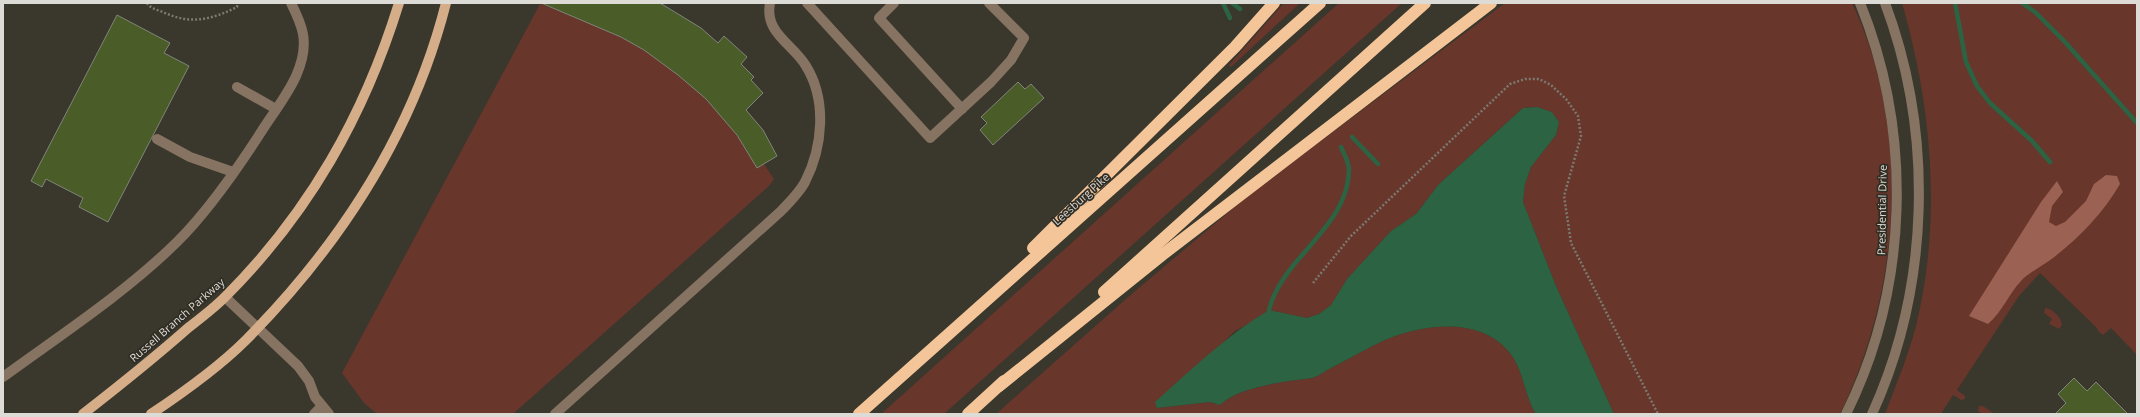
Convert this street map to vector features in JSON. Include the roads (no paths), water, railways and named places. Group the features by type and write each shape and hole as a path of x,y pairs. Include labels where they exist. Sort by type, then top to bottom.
{"highway":[{"path":"933,348 1220,63 1274,3"},
{"name":"Leesburg Pike","path":"858,414 1320,3"},
{"path":"968,414 1425,3"},
{"path":"999,386 1162,255 1491,3"}],"main road":[{"name":"Russell Branch Parkway","path":"83,414 151,360 225,297 268,250 294,217 341,145 372,82 399,3"},
{"path":"151,414 212,369 246,340 323,251 351,214 382,164 405,120 429,61 446,3"}],"street":[{"path":"3,377 104,304 158,260 178,240 233,172 276,109 298,73 304,53 303,34 299,19 291,3"},
{"path":"555,414 780,212 805,183 814,160 819,138 820,116 818,90 806,65 772,26 768,12 770,3"},
{"path":"807,3 930,138 1012,60 1024,38 989,3"},
{"path":"894,3 879,18 962,109"},
{"name":"Presidential Drive","path":"1846,414 1872,352 1883,313 1894,252 1897,211 1895,143 1890,109 1870,27 1860,3"},
{"path":"1872,414 1897,348 1905,315 1916,249 1918,215 1919,181 1913,113 1897,37 1885,3"},
{"path":"237,87 276,109"},
{"path":"157,139 190,157 233,172"},
{"path":"225,297 256,328 298,366 308,381 315,397 329,414"},
{"path":"314,414 322,406"}],"waterway":[{"path":"1223,3 1230,18"},
{"path":"1232,3 1240,9"},
{"path":"1955,3 1966,62 1977,86 1990,103 2032,141 2050,162"},
{"path":"2022,3 2035,12 2064,41 2137,123"},
{"path":"1352,137 1378,164"},
{"path":"1269,310 1276,291 1287,274 1327,226 1338,209 1346,190 1349,170 1341,147"}]}
